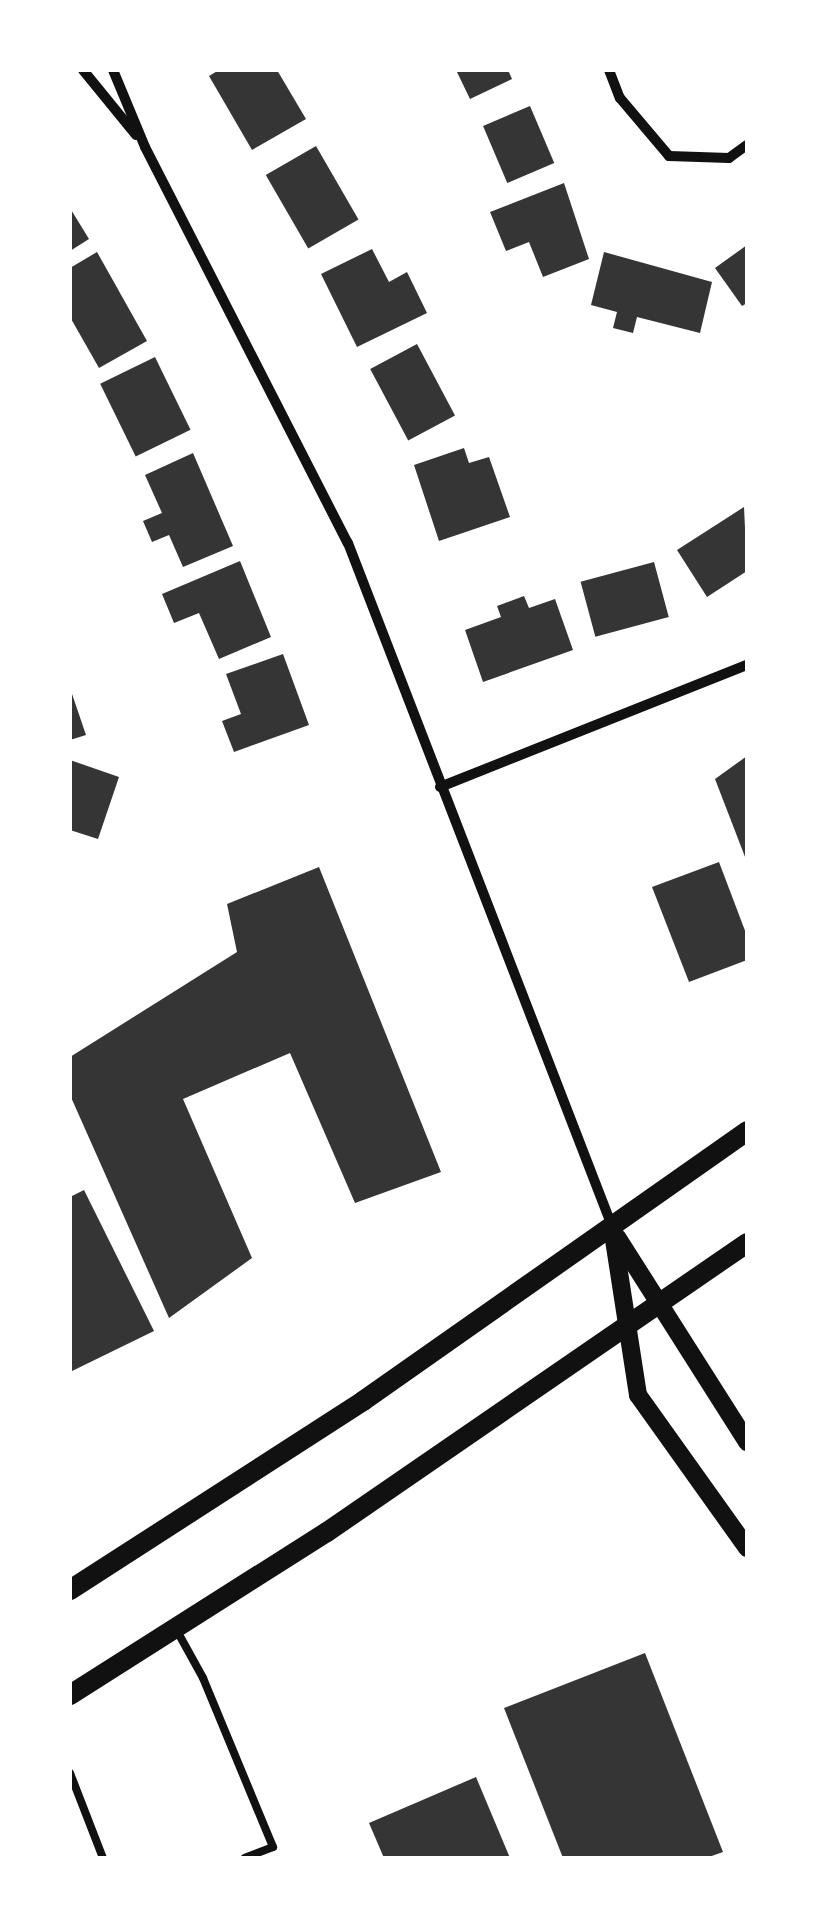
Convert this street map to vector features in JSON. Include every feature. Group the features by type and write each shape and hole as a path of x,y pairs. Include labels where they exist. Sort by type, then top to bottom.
{"main road":[{"path":"70,1590 363,1401 747,1131"},
{"path":"70,1695 176,1630 626,1329 747,1242"}],"street":[{"path":"83,70 144,146"},
{"path":"113,70 144,146 348,543 612,1228 657,1307 747,1442"},
{"path":"609,70 620,98 669,156 729,158 747,145"},
{"path":"440,787 747,665"},
{"path":"612,1228 638,1394 747,1548"}],"lane":[{"path":"176,1630 203,1678 273,1847 245,1858"},
{"path":"70,1773 104,1858"}],"building":[{"path":"219,70 277,70 306,119 252,150 209,76"},
{"path":"456,70 508,70 512,79 470,99"},
{"path":"530,106 554,163 507,183 483,126"},
{"path":"316,146 358,220 308,249 266,175"},
{"path":"564,183 589,259 543,277 529,242 506,251 490,212"},
{"path":"70,208 89,239 70,251"},
{"path":"747,245 747,303 742,306 715,268"},
{"path":"372,249 389,282 407,272 427,313 357,347 321,274"},
{"path":"97,252 147,341 99,368 70,317 70,268"},
{"path":"604,252 712,282 700,333 637,317 633,333 613,328 617,312 591,305"},
{"path":"417,344 455,416 408,440 370,369"},
{"path":"155,357 191,430 136,457 100,384"},
{"path":"464,448 469,463 489,457 510,517 439,541 414,465"},
{"path":"193,453 233,546 183,567 169,535 152,542 143,521 162,513 145,475"},
{"path":"744,507 747,571 707,597 677,550"},
{"path":"240,561 271,637 219,659 199,613 174,623 162,594"},
{"path":"654,562 669,617 595,637 581,582"},
{"path":"524,596 529,608 555,599 573,650 483,682 465,630 501,617 497,606"},
{"path":"283,654 309,725 234,752 222,721 241,714 226,674"},
{"path":"70,688 86,735 70,740"},
{"path":"747,756 747,862 715,779"},
{"path":"70,760 119,777 98,839 70,830"},
{"path":"719,862 747,936 747,960 689,982 652,887"},
{"path":"319,867 441,1172 355,1203 290,1053 183,1099 252,1258 169,1318 70,1095 70,1057 237,952 227,904"},
{"path":"84,1190 154,1331 70,1372 70,1197"},
{"path":"645,1653 723,1852 706,1858 563,1858 504,1708"},
{"path":"476,1777 510,1858 384,1858 369,1823"}]}
